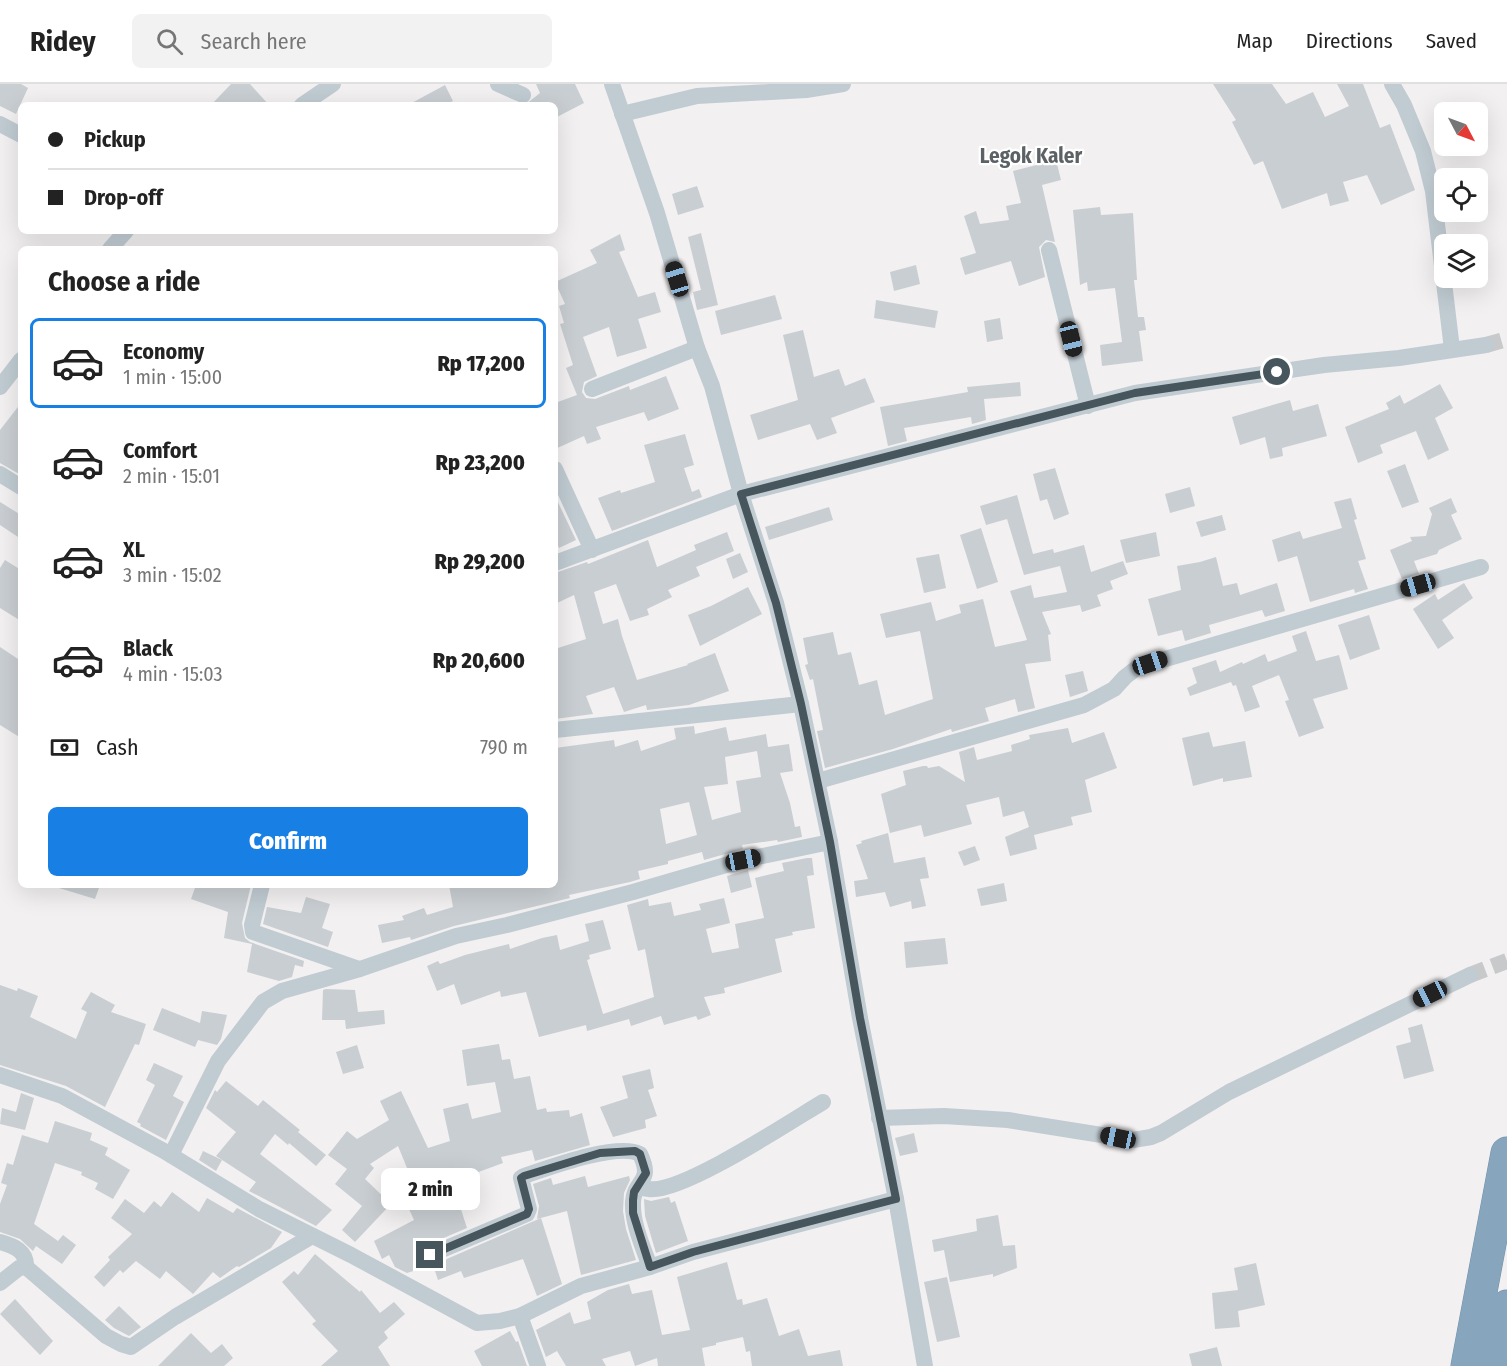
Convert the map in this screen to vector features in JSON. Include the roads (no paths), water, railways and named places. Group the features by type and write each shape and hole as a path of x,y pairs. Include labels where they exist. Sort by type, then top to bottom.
{"highway":[{"path":"1467,1366 1507,1153"},
{"path":"1496,1366 1507,1306"}],"street":[{"path":"306,102 333,84"},
{"path":"498,84 523,95"},
{"path":"612,84 657,213 697,348 712,386 741,494 776,603 801,704 830,842 860,1018 896,1199 925,1366"},
{"path":"622,114 697,96 843,84"},
{"path":"1392,84 1404,105 1423,151 1433,191 1452,350"},
{"path":"0,124 18,133"},
{"path":"113,246 123,234"},
{"path":"1049,250 1088,406"},
{"path":"558,562 741,494 1135,393 1324,365 1399,358 1486,345"},
{"path":"592,389 697,348"},
{"path":"0,387 18,364"},
{"path":"0,474 18,486"},
{"path":"558,476 592,550"},
{"path":"818,781 1084,705 1114,689 1125,676 1138,667 1481,567"},
{"path":"558,730 801,704"},
{"path":"171,1155 218,1061 263,1002 282,991 360,969 456,936 633,892 743,860 830,842"},
{"path":"261,888 252,925 253,932 360,969"},
{"path":"879,1118 944,1116 1008,1120 1133,1140 1151,1137 1229,1092 1470,975"},
{"path":"0,1076 62,1096 171,1155 259,1209 470,1320 482,1323 520,1316 581,1286 650,1267 693,1252 896,1199"},
{"path":"640,1186 649,1189 679,1182 714,1166 824,1102"},
{"path":"430,1255 527,1214 529,1209 521,1178 524,1176 600,1153 635,1151 640,1154 646,1173 640,1186 634,1192 633,1213 650,1267"},
{"path":"0,1283 19,1268 26,1267 106,1336 131,1347 175,1317 312,1236"},
{"path":"0,1242 24,1254 26,1267"},
{"path":"520,1316 538,1366"}],"tunnel":[{"path":"1486,345 1507,339"},
{"path":"1470,975 1507,961"}],"district":[{"name":"Legok Kaler","path":"1031,156"}]}
